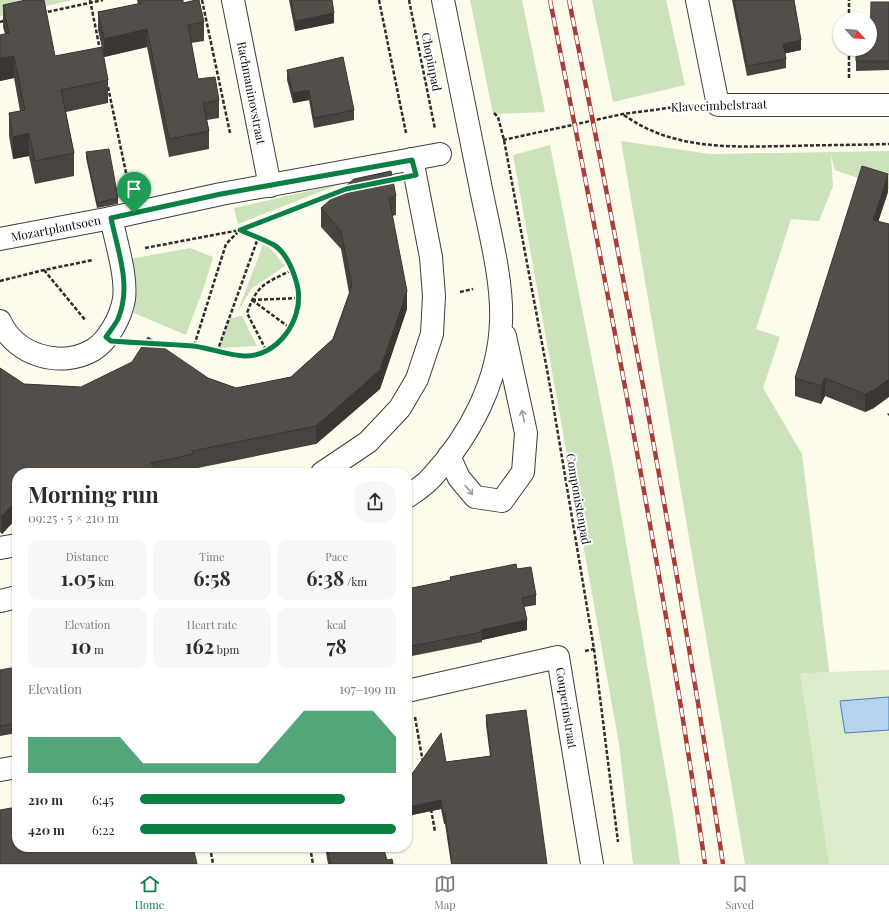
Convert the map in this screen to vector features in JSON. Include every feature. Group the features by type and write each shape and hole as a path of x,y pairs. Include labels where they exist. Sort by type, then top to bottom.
{"street":[{"name":"Rachmaninovstraat","path":"233,0 270,186"},
{"path":"443,0 495,263 501,321 526,433 523,472 502,501 475,497 459,478 449,456"},
{"path":"697,0 718,105"},
{"name":"Klavecimbelstraat","path":"718,105 889,104"},
{"name":"Mozartplantsoen","path":"0,239 111,218 221,194 440,154"},
{"path":"329,468 368,442 400,408 417,379 432,334 434,296 431,257 412,160"},
{"name":"Mozartplantsoen","path":"0,321 4,331 30,353 52,358 73,358 93,350 106,337 117,320 124,300 125,281 111,218"},
{"path":"412,493 430,480 471,424 487,391 498,358 501,321"},
{"path":"0,548 12,546"},
{"path":"0,601 12,598"},
{"name":"Couperinstraat","path":"412,690 558,657 592,864"},
{"path":"0,770 12,768"}],"path":[{"path":"38,14 90,1 103,0"},
{"path":"202,0 231,139"},
{"path":"379,0 412,160"},
{"name":"Chopinpad","path":"409,0 435,128"},
{"path":"849,0 849,12"},
{"path":"90,1 101,55"},
{"path":"0,22 8,20"},
{"path":"108,85 134,213"},
{"name":"Klavecimbelstraat","path":"504,140 623,114 682,105 718,105"},
{"path":"623,114 634,122 664,136 699,145 742,147 889,144"},
{"name":"Componistenpad","path":"498,117 504,140 550,386 594,649 618,844"},
{"path":"0,281 44,270 74,265 118,253 240,230 297,208"},
{"path":"44,270 90,326 111,341 194,346 217,352 245,356 266,350 281,340 297,315 299,298 296,280 292,270 275,245 240,230"},
{"path":"194,346 226,244 240,230"},
{"path":"217,352 258,238"},
{"path":"266,350 246,313 261,286 292,270"},
{"path":"252,300 299,298"},
{"path":"252,300 290,328"},
{"path":"412,710 424,769"},
{"path":"431,808 435,832"},
{"path":"211,852 213,864"},
{"path":"311,852 313,864"}],"green space":[{"path":"0,0 73,0 0,16"},
{"path":"470,0 522,0 545,112 493,114"},
{"path":"592,0 666,0 685,85 613,102"},
{"path":"621,141 710,154 889,151 889,189 835,170 831,156 833,186 819,221 791,219 756,329 780,337 763,388 802,454 837,734 889,864 745,864"},
{"path":"550,145 613,467 673,815 680,864 633,864 619,744 513,155"},
{"path":"340,184 238,224 234,208"},
{"path":"263,245 271,249 285,266 252,288 237,313"},
{"path":"190,248 213,257 205,284 186,335 134,313 137,287 130,259"},
{"path":"242,316 257,346 219,348 230,318"},
{"path":"889,670 889,864 829,864 800,673"}],"water":[{"path":"889,697 889,730 845,733 840,701"}],"building":[{"path":"26,0 44,0 55,56 102,47 108,80 61,90 74,153 35,161 29,133 13,137 9,113 25,110 14,56 0,58 0,35 9,33 3,5"},
{"path":"141,0 183,0 183,3 199,0 204,22 188,25 198,79 215,77 219,100 203,103 209,131 169,139 147,29 104,39 98,12 142,3"},
{"path":"291,0 332,0 334,13 295,21"},
{"path":"734,0 794,0 801,40 783,44 786,59 747,66"},
{"path":"871,2 889,2 889,61 856,61 856,56 877,56 877,12 871,12"},
{"path":"343,57 354,110 314,118 309,90 293,93 287,70"},
{"path":"109,149 118,198 97,203 86,152"},
{"path":"862,166 888,174 873,220 889,224 889,379 874,390 865,394 825,378 821,386 795,378"},
{"path":"391,171 396,196 389,198 407,291 380,370 316,426 192,451 193,454 151,463 154,468 12,468 12,505 2,516 0,514 0,368 24,384 81,387 132,362 148,337 208,378 236,388 291,377 333,339 352,286 341,231 321,208 354,179"},
{"path":"516,564 517,569 531,567 536,595 522,598 527,620 481,630 482,632 412,646 412,588 451,580 450,577"},
{"path":"12,668 12,724 0,726 0,670"},
{"path":"526,710 547,864 452,864 445,814 444,815 441,800 412,806 412,774 441,733 446,762 491,756 486,715"},
{"path":"12,808 12,852 194,852 197,864 0,864 0,810"},
{"path":"328,852 385,852 387,860 392,859 393,864 331,864"}],"railway":[{"path":"550,0 613,323 653,539 689,755 705,864"},
{"path":"569,0 651,431 689,647 723,864"}],"route":[{"path":"412,160 416,175 346,189 240,230 275,245 288,262 296,280 299,298 297,315 281,340 263,352 245,356 221,353 198,347 111,341 106,337 117,320 124,300 125,281 111,218 134,213 221,194 412,160"}]}
